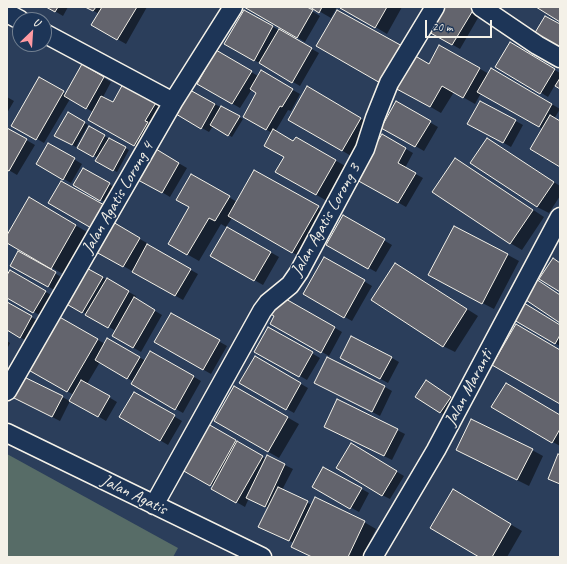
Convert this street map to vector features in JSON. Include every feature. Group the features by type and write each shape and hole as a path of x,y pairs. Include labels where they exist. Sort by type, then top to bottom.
{"street":[{"name":"Jalan Agatis Lorong 4","path":"7,391 173,102 233,7"},
{"name":"Jalan Agatis Lorong 3","path":"154,505 262,311 268,303 290,285 299,272 365,149 375,118 390,83 435,7"},
{"path":"481,7 537,45 560,58"},
{"path":"52,37 173,102"},
{"name":"Jalan Maranti","path":"374,557 436,450 560,217"},
{"name":"Jalan Agatis","path":"7,433 262,557"}],"green space":[{"path":"7,454 178,548 173,557 7,557"}],"building":[{"path":"46,7 58,7 55,12"},
{"path":"85,7 96,7 93,11"},
{"path":"102,7 137,7 117,40 91,25"},
{"path":"244,7 307,7 313,10 297,38"},
{"path":"310,7 322,7 319,13"},
{"path":"387,7 375,28 340,8"},
{"path":"442,7 475,7 452,45 427,31"},
{"path":"536,7 560,7 560,22"},
{"path":"244,10 273,26 254,61 224,44"},
{"path":"337,10 404,47 382,84 316,46"},
{"path":"545,16 560,24 560,44 557,50 533,36"},
{"path":"279,29 312,48 292,83 259,63"},
{"path":"510,42 555,69 540,94 495,67"},
{"path":"439,45 480,68 463,98 442,86 430,107 393,87 412,54 429,64"},
{"path":"216,50 252,71 232,104 197,84"},
{"path":"82,64 104,77 86,109 64,96"},
{"path":"491,68 552,104 539,127 477,92"},
{"path":"261,70 293,89 282,107 280,106 266,130 243,117 256,93 250,89"},
{"path":"39,77 64,91 36,140 11,126"},
{"path":"560,78 560,89 555,86"},
{"path":"124,82 157,101 145,121 148,122 134,146 88,120 101,96 113,102"},
{"path":"307,86 361,118 342,151 288,120"},
{"path":"190,90 215,104 201,129 176,114"},
{"path":"396,101 431,121 415,147 381,128"},
{"path":"480,101 516,120 503,143 467,124"},
{"path":"221,106 240,116 228,136 210,125"},
{"path":"68,112 85,122 72,145 54,136"},
{"path":"550,115 560,121 560,167 530,149"},
{"path":"89,126 105,135 93,157 77,148"},
{"path":"7,128 27,139 9,171 7,170"},
{"path":"273,129 293,141 296,137 336,160 316,195 275,172 284,157 264,146"},
{"path":"382,134 406,148 398,163 416,173 398,203 355,179"},
{"path":"109,138 126,147 113,171 95,161"},
{"path":"487,138 554,182 537,207 470,163"},
{"path":"48,143 75,158 63,180 36,164"},
{"path":"156,149 179,163 162,193 138,180"},
{"path":"455,158 533,210 510,244 432,192"},
{"path":"83,168 110,183 100,201 73,185"},
{"path":"254,170 319,206 292,253 228,216"},
{"path":"191,174 230,196 215,221 209,218 187,255 168,244 189,207 176,200"},
{"path":"61,181 106,206 93,229 48,203"},
{"path":"29,197 76,225 51,269 7,243 7,235"},
{"path":"343,215 385,239 368,269 326,245"},
{"path":"113,222 140,238 123,267 96,252"},
{"path":"454,226 508,254 482,304 428,275"},
{"path":"227,227 271,252 254,281 210,256"},
{"path":"147,244 191,269 175,296 132,272"},
{"path":"18,251 56,272 48,287 10,266"},
{"path":"324,257 365,280 344,318 303,294"},
{"path":"553,258 560,263 560,292 539,279"},
{"path":"395,263 467,309 443,347 371,300"},
{"path":"83,266 103,277 82,313 63,302"},
{"path":"10,270 46,291 33,313 7,298 7,275"},
{"path":"107,278 129,291 108,328 85,315"},
{"path":"536,279 560,295 560,323 523,298"},
{"path":"134,297 155,310 133,348 112,336"},
{"path":"284,298 335,327 321,353 270,324 274,316 265,311"},
{"path":"7,302 32,316 20,338 7,330"},
{"path":"524,303 560,325 560,335 555,344 514,320"},
{"path":"171,313 220,340 203,370 154,342"},
{"path":"56,315 98,339 67,392 25,368"},
{"path":"516,324 560,350 560,404 492,365"},
{"path":"268,327 313,352 299,377 254,352"},
{"path":"351,336 392,357 380,379 340,358"},
{"path":"107,338 140,357 127,379 95,360"},
{"path":"150,351 194,376 175,410 131,384"},
{"path":"255,356 301,383 286,410 239,383"},
{"path":"327,357 385,386 372,412 314,383"},
{"path":"18,374 63,396 52,417 8,395"},
{"path":"81,380 110,396 98,417 69,401"},
{"path":"426,380 451,397 440,413 415,397"},
{"path":"506,383 560,415 560,429 552,443 491,407"},
{"path":"234,386 288,417 268,452 214,421"},
{"path":"134,392 175,415 160,441 119,417"},
{"path":"337,399 398,429 384,456 324,427"},
{"path":"471,419 533,449 517,480 456,450"},
{"path":"208,424 236,440 210,486 182,470"},
{"path":"237,441 263,456 236,503 211,489"},
{"path":"351,443 397,471 382,496 336,468"},
{"path":"558,454 560,455 560,484 548,479"},
{"path":"267,455 285,464 265,507 246,498"},
{"path":"323,467 362,488 350,509 312,487"},
{"path":"278,487 308,501 289,541 258,527"},
{"path":"453,489 511,524 492,557 479,557 430,528"},
{"path":"315,497 365,521 348,557 312,557 291,547"}]}
